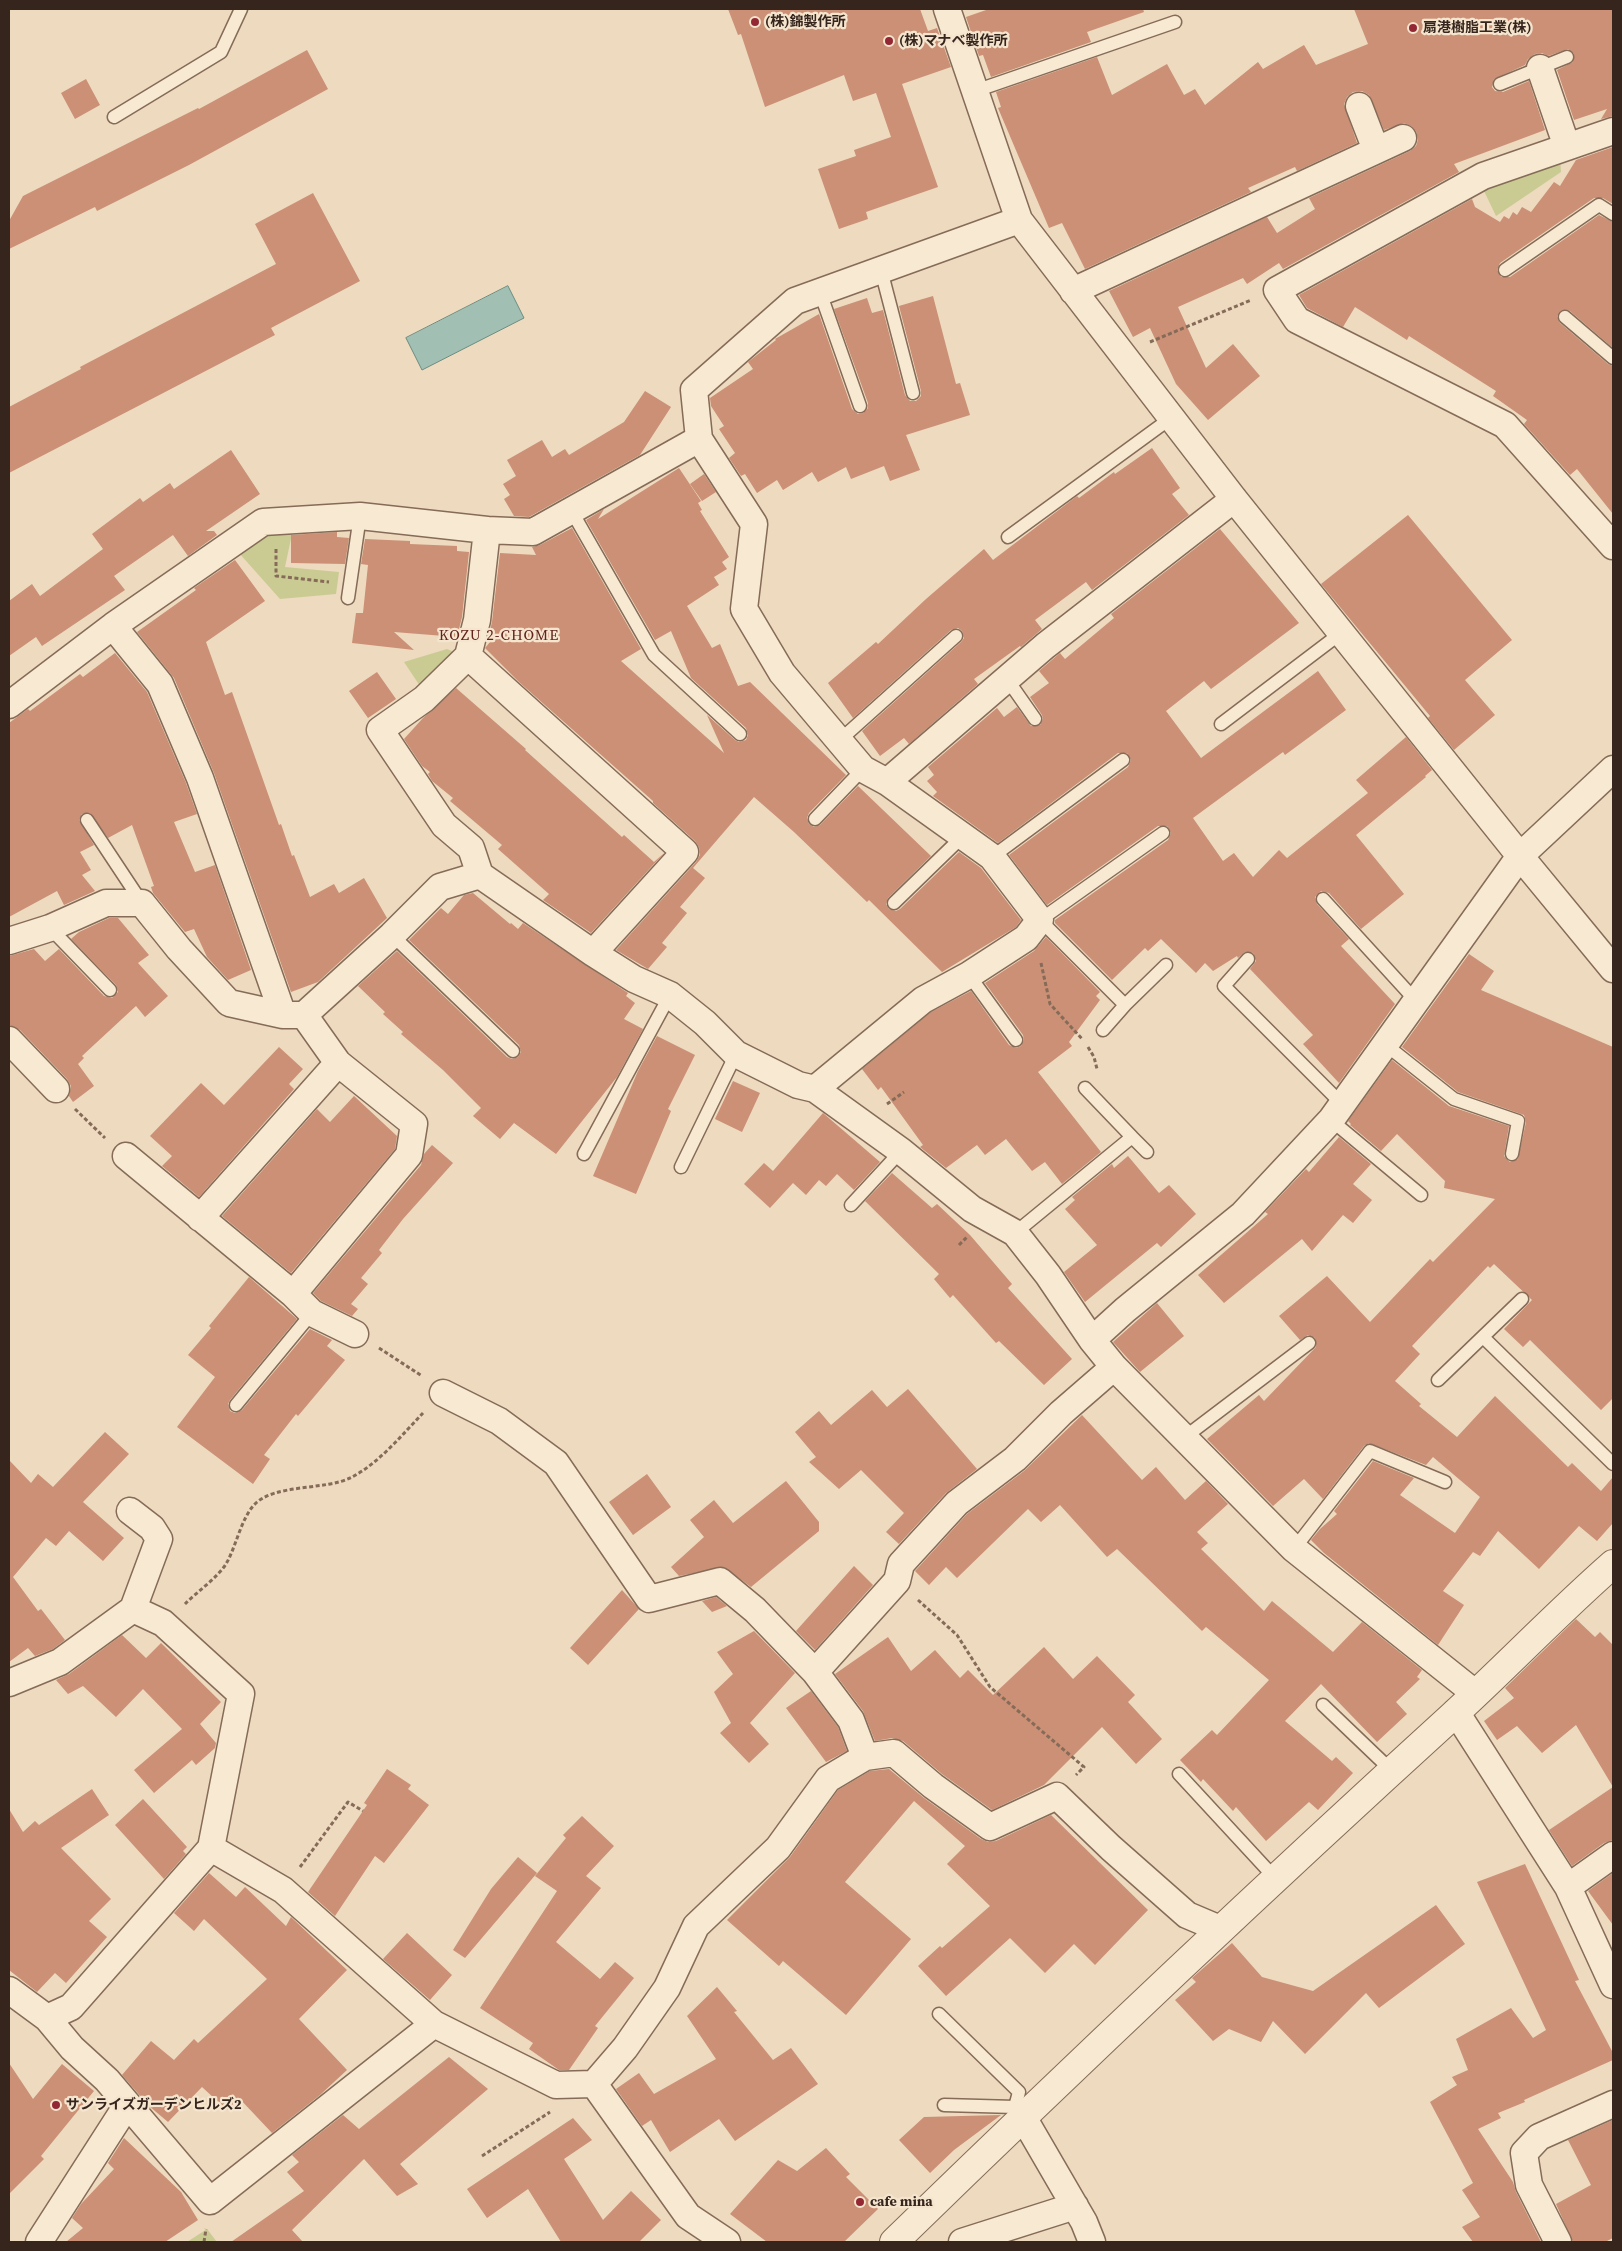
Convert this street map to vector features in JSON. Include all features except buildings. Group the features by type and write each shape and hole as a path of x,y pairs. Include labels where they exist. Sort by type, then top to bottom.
{"street":[{"path":"947,9 1019,220 1234,500 1613,969"},
{"path":"1540,68 1567,147"},
{"path":"1359,106 1376,150"},
{"path":"1613,131 1483,176 1277,290 1297,320 1505,425 1613,546"},
{"path":"1073,291 1403,138"},
{"path":"816,1089 923,1000 969,975 1026,938 1040,920 992,857 887,782 863,769 782,673 744,609 754,524 699,439 694,390 795,301 1019,220"},
{"path":"9,705 113,626 263,522 360,516 487,530 533,532 699,439"},
{"path":"887,782 1045,646 1234,500"},
{"path":"487,530 476,620 468,656 424,699 380,730 444,825 471,848 480,875 634,979 670,995 705,1023 736,1054 798,1085 816,1089 901,1151 972,1209 1015,1233 1048,1275 1092,1340 1114,1367 1294,1549 1476,1694"},
{"path":"113,626 160,684 200,778 293,1015 338,1063 414,1124 409,1155 293,1294"},
{"path":"468,656 685,852 593,953"},
{"path":"1092,1340 1125,1310 1244,1214 1337,1112 1520,856 1613,769"},
{"path":"9,941 50,928 106,903 142,903 178,949 229,1003 293,1015 392,935 440,887 480,875"},
{"path":"9,1040 56,1089"},
{"path":"200,1218 338,1063"},
{"path":"126,1156 293,1294 312,1313 355,1334"},
{"path":"815,1672 897,1581 901,1564 957,1503 1015,1459 1061,1413 1114,1367"},
{"path":"444,1393 498,1421 556,1463 649,1599 720,1581 755,1610 815,1672 851,1720 865,1757"},
{"path":"9,1683 60,1662 132,1609 159,1539 152,1528 130,1511"},
{"path":"894,2242 1019,2112 1476,1694 1613,1564"},
{"path":"47,2018 71,2007 211,1848 241,1694 163,1623 132,1609"},
{"path":"1456,1712 1568,1887 1613,1985"},
{"path":"211,1848 283,1890 434,2024 556,2085 594,2084 625,2048 667,1988 696,1926 778,1848 828,1779 865,1757 894,1753 933,1786 990,1827 1056,1796 1111,1848 1187,1915 1220,1929"},
{"path":"1568,1887 1613,1855"},
{"path":"9,1990 47,2018 72,2048 107,2080 210,2201 434,2024"},
{"path":"594,2084 688,2216 727,2242"},
{"path":"1558,2242 1530,2185 1524,2153 1539,2137 1613,2104"},
{"path":"39,2242 127,2105"},
{"path":"1019,2112 1084,2222 1092,2242"},
{"path":"962,2242 1075,2206"}],"lane":[{"path":"114,117 221,52 241,9"},
{"path":"975,90 1175,22"},
{"path":"1500,84 1567,57"},
{"path":"1505,270 1599,205 1613,214"},
{"path":"881,270 913,393"},
{"path":"820,292 860,406"},
{"path":"1565,317 1613,358"},
{"path":"1008,537 1171,418"},
{"path":"571,510 654,655 740,734"},
{"path":"348,598 360,516"},
{"path":"1221,724 1341,632"},
{"path":"840,740 956,636"},
{"path":"1007,679 1035,719"},
{"path":"992,857 1123,760"},
{"path":"815,819 863,769"},
{"path":"87,820 142,903"},
{"path":"1125,1005 1040,920 1164,834"},
{"path":"894,903 962,837"},
{"path":"1323,899 1417,1002"},
{"path":"50,928 110,990"},
{"path":"392,935 513,1051"},
{"path":"1248,959 1224,986 1337,1112 1420,1195"},
{"path":"1102,1030 1166,965"},
{"path":"969,975 1016,1040"},
{"path":"584,1154 670,995"},
{"path":"1386,1045 1454,1099 1518,1121 1512,1154"},
{"path":"682,1167 736,1054"},
{"path":"1088,1092 1146,1152"},
{"path":"1015,1233 1132,1137"},
{"path":"851,1205 901,1151"},
{"path":"1438,1380 1522,1299"},
{"path":"236,1405 312,1313"},
{"path":"1483,1337 1613,1464"},
{"path":"1185,1437 1309,1343"},
{"path":"1294,1549 1370,1451 1445,1482"},
{"path":"1322,1705 1392,1771"},
{"path":"1179,1774 1275,1878"},
{"path":"939,2014 1019,2092 1019,2112 944,2105"}],"path":[{"path":"1121,354 1277,290"},
{"path":"276,521 276,576 350,584"},
{"path":"1040,920 1041,971 1050,1004 1082,1040 1094,1057 1099,1079 1088,1092"},
{"path":"56,1089 93,1128 126,1156"},
{"path":"163,1623 225,1566 254,1505 272,1495 293,1489 332,1484 352,1478 384,1453 444,1393 418,1373 355,1334"},
{"path":"897,1581 957,1635 990,1687 1084,1767 1056,1796"},
{"path":"283,1890 348,1802 363,1811"},
{"path":"482,2156 554,2110"}],"green space":[{"path":"1560,158 1561,172 1496,216 1484,191"},
{"path":"292,534 285,567 339,572 336,594 280,599 239,553 264,536"},
{"path":"447,649 461,655 424,692 404,662"},
{"path":"207,2229 217,2242 187,2242"}],"shaded area":[{"path":"508,286 524,318 422,370 406,338"}],"place":[{"name":"(株)錦製作所","path":"755,22"},
{"name":"扇港樹脂工業(株)","path":"1413,28"},
{"name":"(株)マナべ製作所","path":"889,41"},
{"name":"サンライズガーデンヒルズ2","path":"56,2105"},
{"name":"cafe mina","path":"860,2202"}],"district":[{"name":"KOZU 2-CHOME","path":"499,636"}]}
